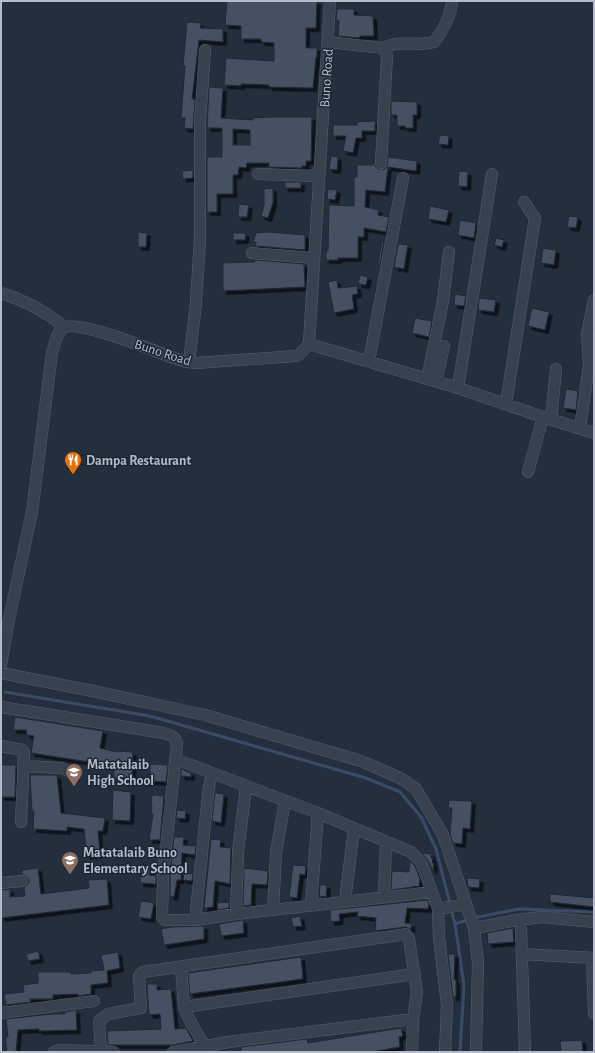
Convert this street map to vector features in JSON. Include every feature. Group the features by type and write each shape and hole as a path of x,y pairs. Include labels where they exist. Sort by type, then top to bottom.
{"street":[{"name":"Buno Road","path":"64,327 82,326 127,340 173,358 195,363 296,356 300,354 309,344 330,1"},
{"path":"328,42 384,48 390,44 399,43 431,43 434,42 446,22 452,1"},
{"path":"381,163 387,56 384,48"},
{"path":"189,362 196,303 200,239 200,122 205,50"},
{"path":"258,174 320,176"},
{"path":"458,388 492,174"},
{"path":"368,361 403,178"},
{"path":"506,404 535,218 524,202"},
{"path":"432,380 449,252"},
{"path":"252,253 314,258"},
{"path":"1,292 45,314 64,327 59,333 52,353 32,512 9,619 1,665"},
{"path":"580,428 589,365 587,334 594,300"},
{"path":"309,344 458,388 547,419 594,433"},
{"path":"432,380 444,346"},
{"path":"528,472 547,419 556,369"},
{"path":"1,673 93,690 206,715 361,761 400,778 416,790 443,835 463,905 474,928 478,962 476,1052"},
{"path":"1,707 171,735 176,739 177,744 163,875 162,917 165,920 195,920 311,905 432,892"},
{"path":"1,746 23,750 24,752 20,822"},
{"path":"175,759 354,828 411,852 417,857 421,862 432,892 440,908 439,937 447,1005 445,1052"},
{"path":"23,766 62,768 72,773"},
{"path":"195,920 208,786 212,774"},
{"path":"236,914 238,852 246,787"},
{"path":"273,910 276,853 285,801"},
{"path":"311,905 318,814"},
{"path":"345,901 354,828"},
{"path":"384,898 386,842"},
{"path":"1,883 22,881"},
{"path":"440,908 463,905"},
{"path":"474,928 517,920 542,918 594,922"},
{"path":"521,930 525,1052"},
{"path":"101,1052 100,1019 108,1014 142,1008 139,976 143,972 406,934 409,939 418,992 413,1019 412,1052"},
{"path":"522,954 593,958 594,1013"},
{"path":"181,967 184,1007 197,1036 206,1049"},
{"path":"184,1007 415,974"},
{"path":"1,1013 94,1001"},
{"path":"173,1052 206,1049 228,1042 413,1019"},
{"path":"54,1052 59,1050 114,1052"}],"building":[{"path":"227,1 317,1 316,28 306,28 306,48 317,48 313,88 269,87 269,85 241,84 241,86 224,85 226,58 274,61 274,43 261,42 261,39 241,39 241,26 225,25"},
{"path":"337,9 354,9 354,15 373,16 374,36 360,36 359,38 338,36 339,21 336,20"},
{"path":"187,22 201,23 200,28 223,29 223,42 199,40 192,99 195,99 193,129 184,128 185,118 181,118 185,66 183,66"},
{"path":"209,87 223,88 221,118 253,120 253,118 271,117 312,117 311,161 306,161 306,166 302,166 302,168 269,167 269,163 247,163 246,168 239,167 238,175 233,175 233,194 217,194 217,212 207,212 207,157 222,157 222,128 207,128","holes":["233,129 250,130 250,145 233,145"]},
{"path":"391,101 417,102 417,115 413,115 413,128 397,126 397,115 391,115"},
{"path":"375,121 375,131 362,131 362,138 356,138 353,153 343,151 346,136 333,136 333,125 357,125 357,122"},
{"path":"440,135 449,136 448,145 438,144"},
{"path":"331,156 338,157 337,170 329,169"},
{"path":"374,156 375,166 378,169 384,169 387,167 388,157 417,161 416,171 388,167 385,192 366,190 365,207 379,210 378,215 389,217 386,232 364,228 364,237 358,237 358,258 338,258 338,260 326,260 326,251 328,251 329,205 354,206 354,177 357,177 357,165 373,165"},
{"path":"193,170 193,178 183,179 182,171"},
{"path":"459,171 468,172 467,187 458,186"},
{"path":"285,182 301,182 301,188 285,188"},
{"path":"273,188 273,203 268,218 261,216 264,206 264,189"},
{"path":"328,189 337,190 335,200 327,199"},
{"path":"239,204 249,205 247,217 238,217"},
{"path":"430,206 449,210 446,222 428,219"},
{"path":"569,216 578,217 576,228 567,227"},
{"path":"460,220 476,223 474,238 458,235"},
{"path":"138,232 147,233 146,247 138,247"},
{"path":"269,232 305,235 305,250 255,246 256,242 253,242 256,233"},
{"path":"233,233 246,233 245,240 233,240"},
{"path":"496,238 504,240 502,247 494,245"},
{"path":"382,241 384,241 380,264 378,264"},
{"path":"398,244 408,245 404,269 394,267"},
{"path":"543,248 556,250 554,265 541,263"},
{"path":"255,260 304,264 305,287 223,291 223,263 255,262"},
{"path":"360,275 368,277 366,285 358,284"},
{"path":"337,280 338,288 357,286 358,294 352,295 354,309 334,313 328,282"},
{"path":"455,294 466,296 464,306 454,305"},
{"path":"479,298 496,300 494,312 478,310"},
{"path":"532,308 549,312 545,330 528,326"},
{"path":"415,318 432,321 429,337 412,333"},
{"path":"566,389 578,391 576,410 563,408"},
{"path":"15,717 103,731 100,748 112,751 133,752 132,779 114,778 114,766 31,753 34,736 27,735 26,730 13,730"},
{"path":"150,764 168,765 166,782 150,781"},
{"path":"1,765 16,765 15,797 1,797"},
{"path":"181,769 191,773 191,777 181,776"},
{"path":"30,775 57,775 61,813 105,818 103,831 98,831 100,854 87,856 84,829 67,827 67,831 33,829 34,811 32,811"},
{"path":"113,790 131,792 130,821 112,820"},
{"path":"215,793 224,794 221,823 212,821"},
{"path":"152,795 164,796 160,840 149,840 153,814 151,814"},
{"path":"449,800 472,801 470,829 463,828 462,844 453,843 450,834 452,808 448,808"},
{"path":"177,810 186,811 185,819 176,818"},
{"path":"174,837 184,837 183,845 196,846 195,855 182,853 181,880 177,880 174,897 170,896 170,875"},
{"path":"211,839 221,840 220,847 231,848 230,884 215,881 213,907 204,908"},
{"path":"422,853 431,854 431,858 433,858 432,863 434,863 433,871 427,859"},
{"path":"410,861 415,866 420,879 419,886 391,890 392,871 409,872"},
{"path":"293,865 306,866 305,875 300,874 297,898 289,897"},
{"path":"141,867 150,868 149,875 156,876 156,884 140,883"},
{"path":"38,868 41,894 89,888 88,880 107,879 109,905 1,918 1,890 10,889 10,897 25,896 24,888 28,884 29,880 22,874 22,870"},
{"path":"244,868 268,871 267,885 252,884 251,905 243,906"},
{"path":"184,873 193,874 192,881 183,880"},
{"path":"467,878 480,879 479,888 468,887"},
{"path":"320,885 327,885 326,897 319,896"},
{"path":"550,894 594,898 594,907 550,902"},
{"path":"427,900 429,904 428,909 407,908 405,923 412,924 411,929 405,927 375,931 376,918 357,916 358,912 339,914 340,921 331,922 330,910"},
{"path":"141,901 154,903 151,919 138,917"},
{"path":"229,902 229,908 218,910 217,903"},
{"path":"300,916 302,926 293,927 291,918"},
{"path":"243,920 244,933 221,936 219,924"},
{"path":"204,926 204,939 164,945 161,929 172,927"},
{"path":"513,928 514,942 488,944 487,933"},
{"path":"38,951 40,959 28,961 26,954"},
{"path":"118,952 120,968 107,971 108,983 91,985 91,994 78,996 78,994 53,995 53,999 30,999 31,1002 6,1005 4,994 24,992 23,985 38,983 38,972 71,972 71,974 91,973 91,971 104,970 101,955"},
{"path":"448,954 455,954 454,979 456,980 456,997 453,997"},
{"path":"301,957 303,979 190,994 188,973"},
{"path":"147,984 157,984 157,990 171,989 175,1029 186,1028 193,1041 173,1045 108,1045 107,1031 161,1029 160,1014 149,1015"},
{"path":"76,1010 77,1030 18,1030 16,1052 7,1052 6,1037 8,1037 6,1019 65,1014 65,1012"},
{"path":"401,1028 403,1036 399,1037 400,1047 371,1052 241,1052 241,1047 307,1039 308,1043"},
{"path":"582,1040 583,1052 561,1052 560,1041"}],"waterway":[{"path":"5,692 150,716 366,778 400,792 421,817 436,849 450,904"},
{"path":"451,909 455,924 464,985 460,1052"},
{"path":"478,917 519,909 594,912"},
{"path":"455,924 467,920"}],"place":[{"name":"Dampa Restaurant","path":"73,475"},
{"name":"Matatalaib High School","path":"74,787"},
{"name":"Matatalaib Buno Elementary School","path":"70,875"}]}
